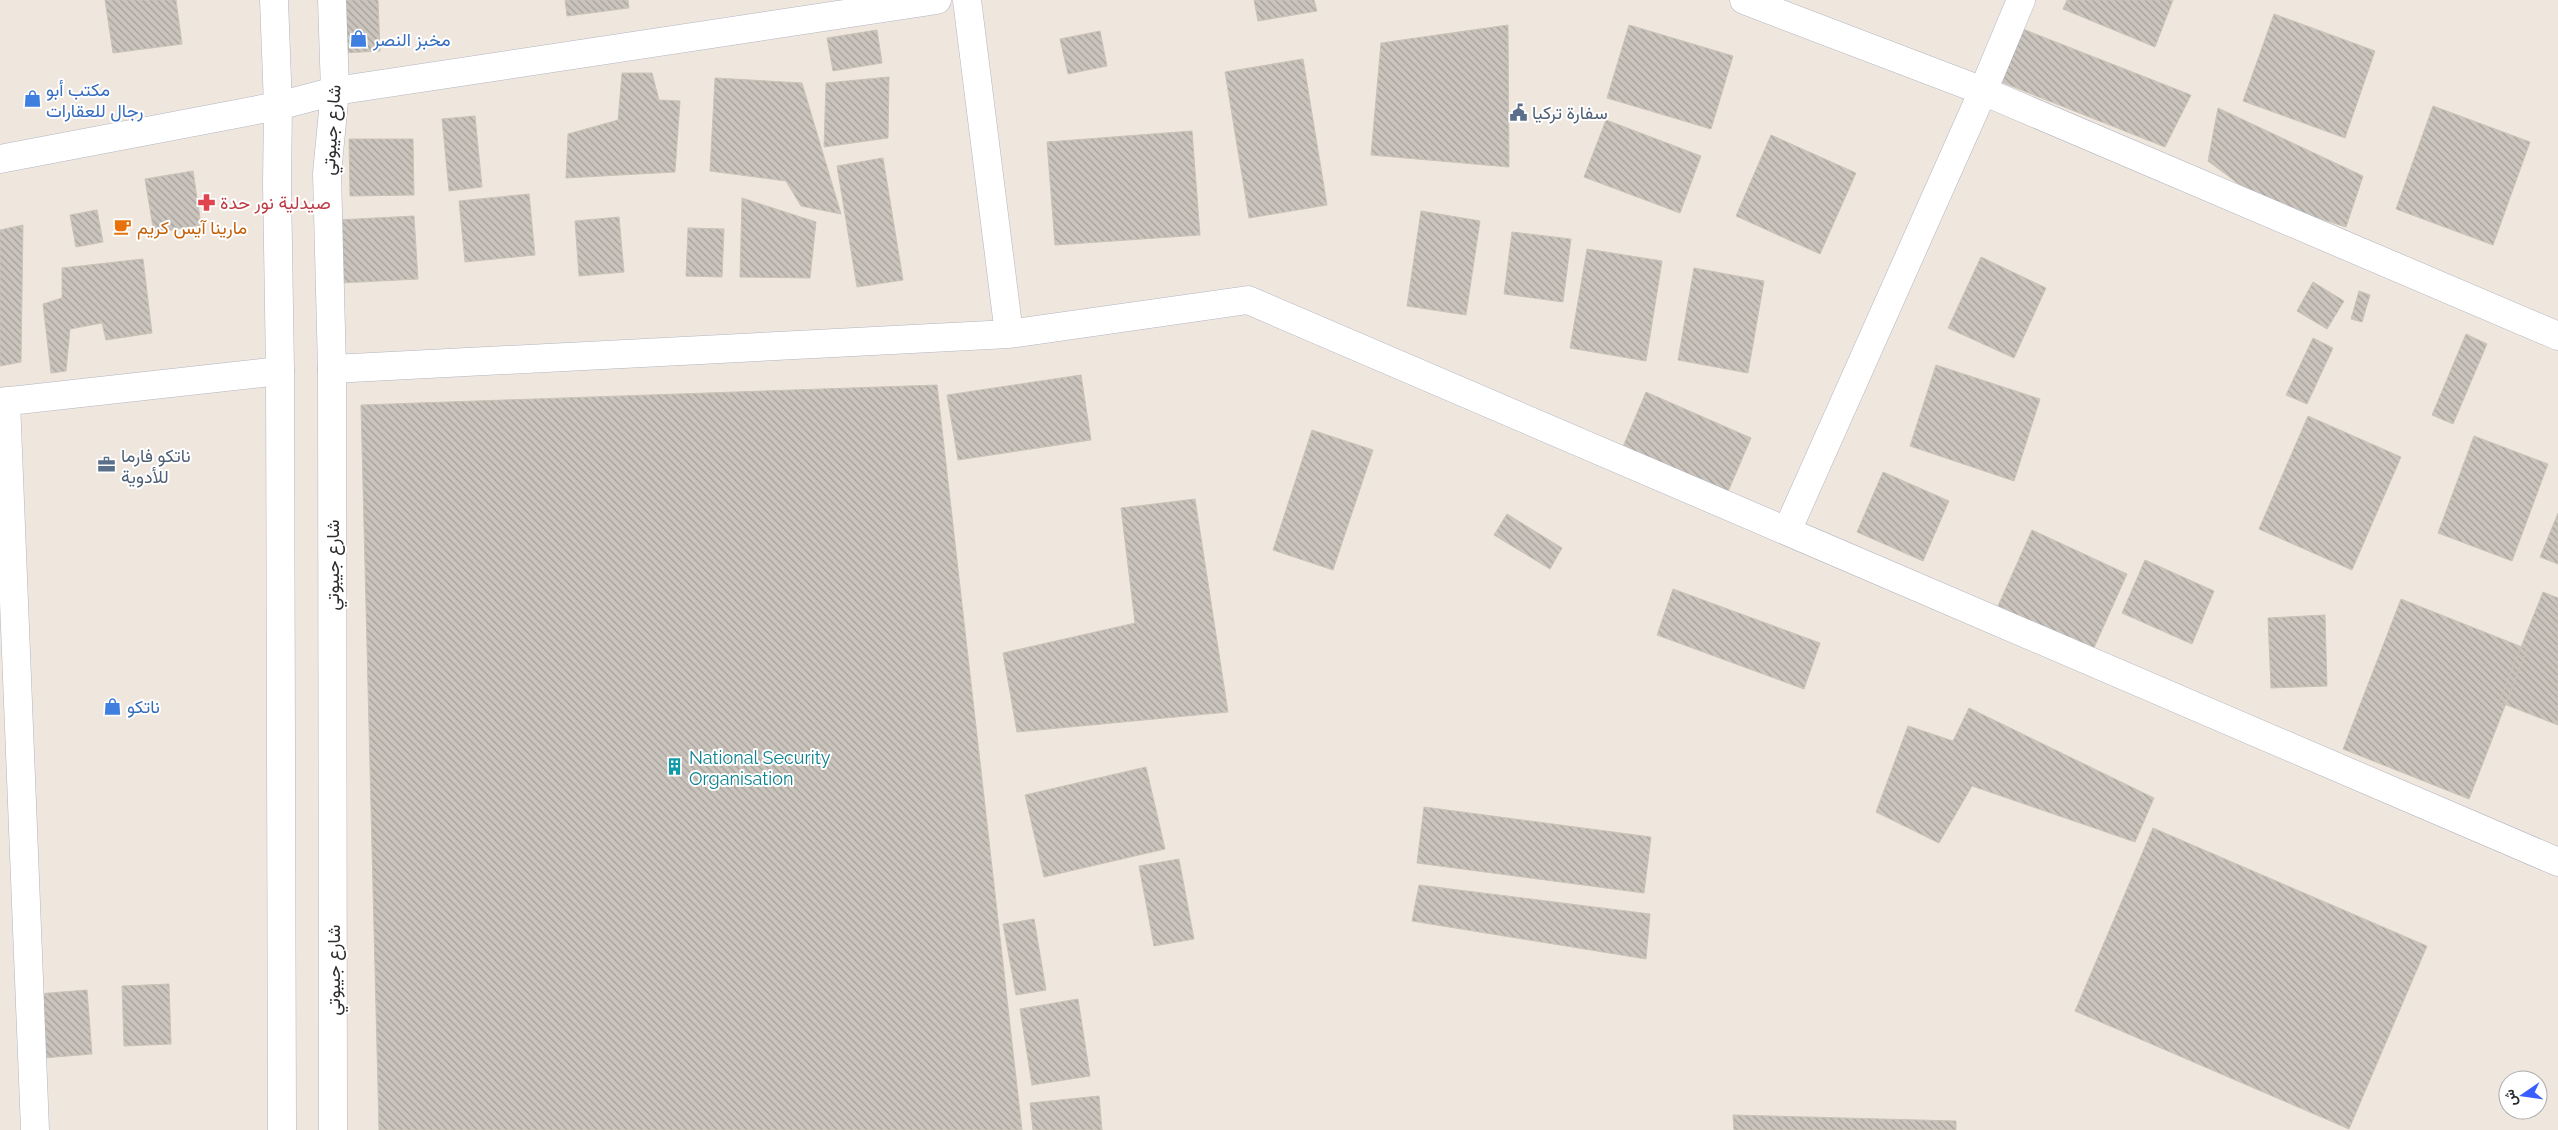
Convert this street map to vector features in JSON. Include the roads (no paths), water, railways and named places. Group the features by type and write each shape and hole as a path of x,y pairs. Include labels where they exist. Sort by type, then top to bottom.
{"street":[{"path":"274,0 278,106 277,184 280,371 282,1130"},
{"name":"شارع جيبوتي","path":"332,0 335,91 327,173 332,369 333,1130"},
{"path":"0,159 278,106 335,91 937,0"},
{"path":"967,0 1009,334"},
{"path":"1744,0 1984,91 2558,336"},
{"path":"1787,531 1984,91 2021,0"},
{"path":"332,369 1009,334 1248,300 2558,862"},
{"path":"36,1130 3,402 280,371"}],"place":[{"name":"مخبز النصر","path":"359,39"},
{"name":"مكتب أبو رجال للعقارات","path":"32,99"},
{"name":"سفارة تركيا","path":"1518,112"},
{"name":"صيدلية نور حدة","path":"206,202"},
{"name":"مارينا آيس كريم","path":"123,227"},
{"name":"ناتكو فارما للأدوية","path":"107,465"},
{"name":"ناتكو","path":"113,706"},
{"name":"National Security Organisation","path":"675,767"}]}
